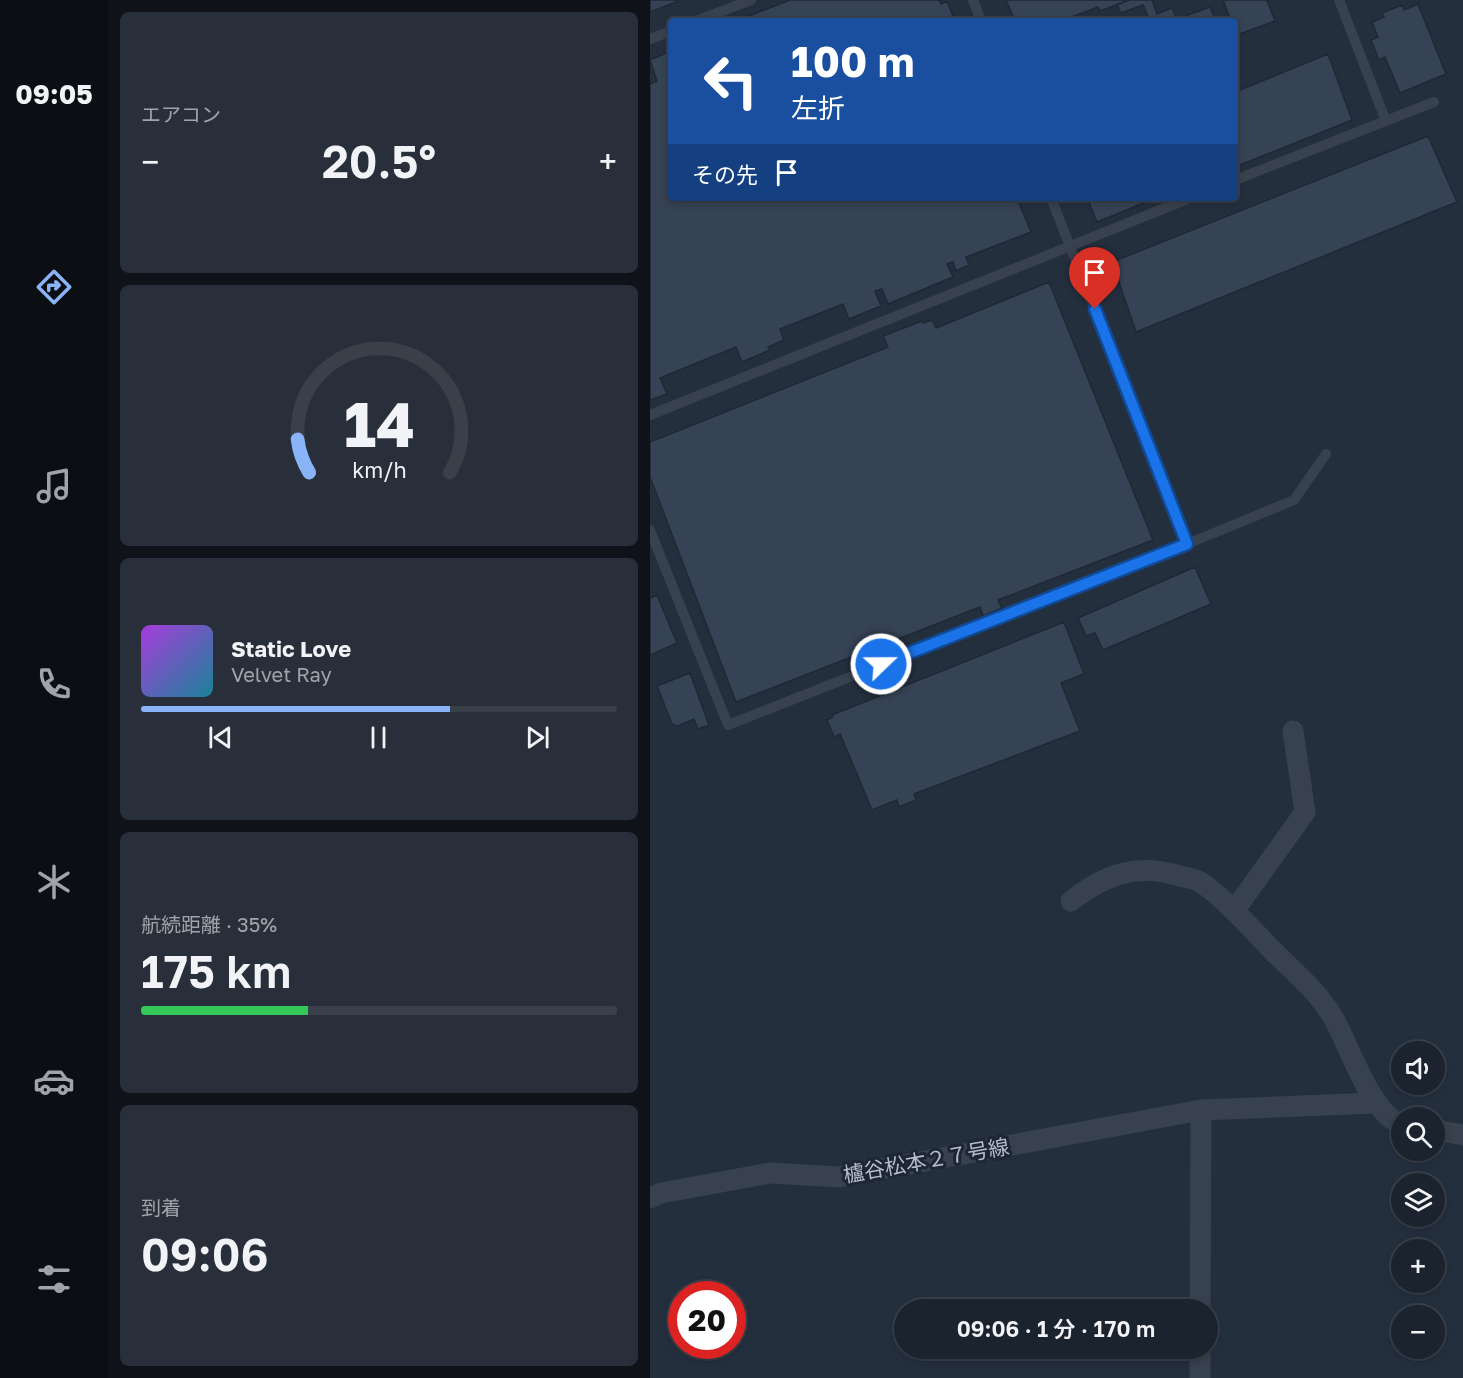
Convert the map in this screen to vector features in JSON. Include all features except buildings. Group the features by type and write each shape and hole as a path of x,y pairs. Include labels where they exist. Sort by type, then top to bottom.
{"street":[{"path":"1234,911 1305,812 1293,730"},
{"path":"1071,901 1095,882 1124,872 1165,871 1200,881 1234,911 1322,1000 1334,1019 1376,1103 1391,1119"},
{"name":"櫨谷松本２７号線","path":"650,1198 661,1193 770,1173 839,1177 1201,1110 1376,1103"},
{"path":"1200,1299 1201,1110"},
{"path":"1445,1132 1463,1135"},
{"path":"1200,1359 1200,1378"}],"lane":[{"path":"704,18 751,0"},
{"path":"973,0 980,18"},
{"path":"1339,0 1386,121"},
{"path":"650,39 668,32"},
{"path":"1238,179 1434,102"},
{"path":"1052,201 1187,544"},
{"path":"650,415 1182,201"},
{"path":"650,530 728,725 1294,500 1326,454"}],"route":[{"path":"881,664 1187,544 1095,309"}]}
